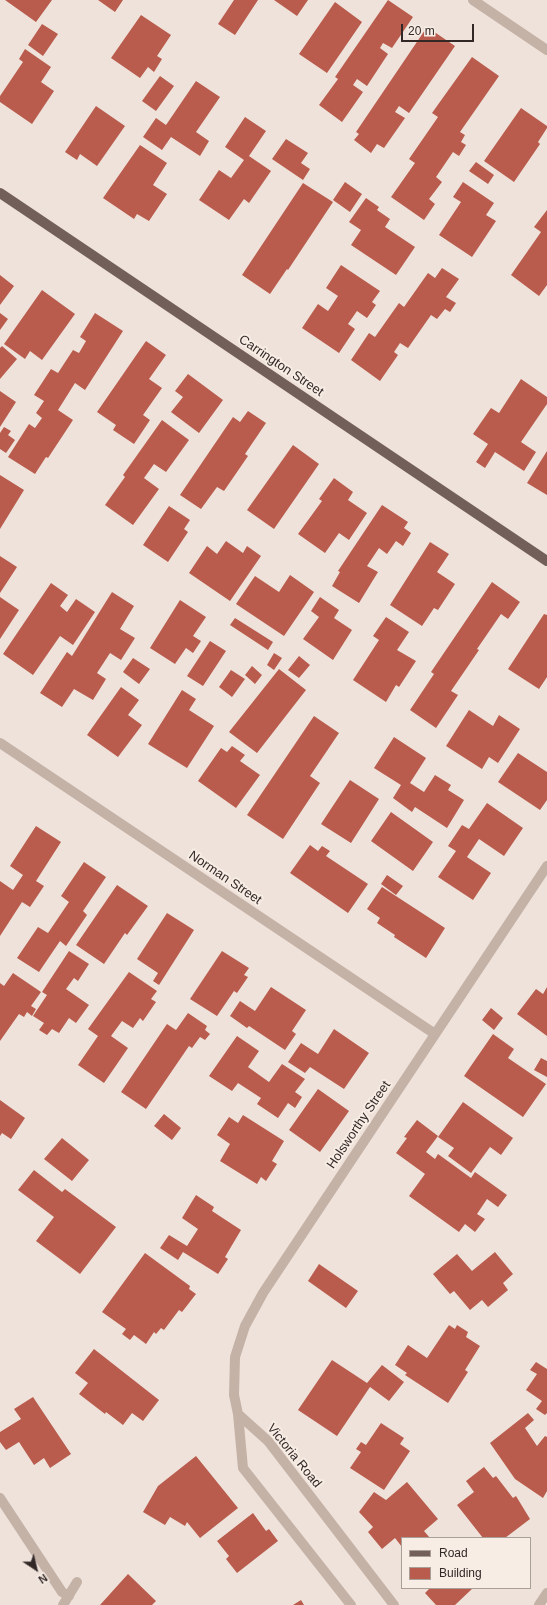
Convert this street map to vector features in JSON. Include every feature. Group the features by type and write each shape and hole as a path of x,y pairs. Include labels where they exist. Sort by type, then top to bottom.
{"main road":[{"name":"Carrington Street","path":"0,193 547,561"}],"street":[{"path":"473,0 547,50"},
{"name":"Norman Street","path":"0,743 435,1034"},
{"name":"Holsworthy Street","path":"238,1414 234,1395 235,1357 245,1326 263,1293 547,866"},
{"path":"238,1414 243,1468 351,1605"},
{"name":"Victoria Road","path":"238,1414 268,1441 394,1605"},
{"path":"0,1498 62,1592 66,1601"},
{"path":"66,1601 77,1582"},
{"path":"539,1605 547,1593"}],"building":[{"path":"5,0 52,0 36,22"},
{"path":"98,0 123,0 115,12"},
{"path":"234,0 258,0 235,35 218,24"},
{"path":"274,0 308,0 297,16"},
{"path":"388,0 413,17 392,48 383,43 380,48 388,54 367,86 357,79 353,85 363,92 342,122 319,105 338,79 335,77"},
{"path":"335,2 362,22 327,73 299,54"},
{"path":"141,15 171,35 157,56 162,59 154,72 148,67 140,78 111,58"},
{"path":"42,24 58,34 43,56 28,45"},
{"path":"427,27 455,46 409,113 399,106 395,112 405,118 384,148 377,144 371,153 354,140 359,134 356,132"},
{"path":"25,49 51,67 41,82 54,91 32,124 0,102 0,96 23,62 19,59"},
{"path":"472,57 499,76 460,132 465,135 461,142 466,145 459,156 453,152 436,177 442,182 429,199 435,204 424,220 391,197 415,163 409,159 438,117 432,113"},
{"path":"160,76 174,86 156,111 142,101"},
{"path":"196,81 220,97 196,132 209,141 200,156 171,137 162,150 143,137 156,118 166,125"},
{"path":"96,106 125,126 97,166 80,154 77,160 65,152"},
{"path":"521,108 547,126 547,128 538,142 540,144 514,182 484,161"},
{"path":"245,117 266,131 249,156 271,171 249,203 244,199 229,220 199,200 219,170 231,178 244,160 225,147"},
{"path":"286,139 308,153 301,163 310,169 303,180 272,159"},
{"path":"140,145 167,163 153,185 167,194 149,221 137,214 134,219 103,198"},
{"path":"476,162 494,175 488,184 469,171"},
{"path":"345,182 362,194 350,212 333,200"},
{"path":"463,182 494,203 486,215 496,221 472,257 439,235 461,202 453,197"},
{"path":"303,183 333,202 288,270 287,269 270,294 242,275"},
{"path":"366,198 379,207 377,210 390,219 385,227 415,247 396,275 351,245 361,230 349,222"},
{"path":"547,210 547,285 539,296 511,275 541,232 534,227"},
{"path":"341,265 380,291 372,302 376,305 367,318 357,311 348,324 355,329 339,353 302,328 318,304 328,311 338,296 326,288"},
{"path":"442,268 459,279 446,297 456,303 450,312 445,309 437,319 431,315 408,348 400,343 394,352 398,355 380,381 351,360 369,333 375,337 399,303 404,307 428,273 435,278"},
{"path":"0,275 14,286 0,305"},
{"path":"42,290 75,314 42,360 30,351 25,359 4,344"},
{"path":"0,313 8,319 0,330"},
{"path":"95,313 123,331 85,390 75,383 58,410 73,420 48,458 46,457 35,474 8,457 29,424 35,428 42,418 36,413 44,401 34,395 51,369 58,373 73,350 79,353 86,341 80,337"},
{"path":"146,341 166,355 149,379 162,388 143,415 150,420 134,444 113,430 116,425 97,412"},
{"path":"2,346 17,359 0,379 0,348"},
{"path":"188,374 223,400 199,433 171,412 183,397 175,391"},
{"path":"521,379 547,397 547,404 521,442 536,452 524,471 495,452 485,468 476,462 488,444 473,434 491,408 499,413"},
{"path":"0,391 16,402 0,427"},
{"path":"248,411 266,423 245,454 248,456 224,491 217,487 201,509 180,495 233,417 240,422"},
{"path":"162,420 189,440 166,472 154,464 144,478 159,489 133,525 105,505 125,477 123,475"},
{"path":"4,427 11,431 8,435 15,440 6,453 0,449 0,433"},
{"path":"293,445 319,464 274,529 247,510"},
{"path":"547,451 547,495 527,483"},
{"path":"0,475 24,490 0,529"},
{"path":"334,478 353,492 348,500 367,513 349,540 339,533 325,553 298,534 322,501 319,499"},
{"path":"382,505 408,522 404,528 411,533 403,546 396,541 387,554 379,548 367,566 378,572 359,603 332,586 340,572 338,571"},
{"path":"169,506 190,520 184,529 188,532 168,562 143,545"},
{"path":"226,541 243,553 247,546 261,556 230,601 189,573 207,546 217,554"},
{"path":"430,542 449,554 437,572 455,584 438,610 434,608 422,626 390,605"},
{"path":"0,556 17,567 0,593"},
{"path":"290,575 314,592 284,636 236,604 255,576 279,592"},
{"path":"492,582 520,602 508,619 501,614 477,649 479,650 451,691 458,695 436,728 410,710 434,674 431,672"},
{"path":"51,583 68,595 60,606 67,612 76,599 95,612 73,645 60,636 33,675 3,654"},
{"path":"112,592 134,606 120,629 135,638 121,660 110,653 97,673 106,679 93,700 74,689 62,707 40,693 67,652 72,656"},
{"path":"0,597 19,610 0,639"},
{"path":"320,597 339,610 334,618 352,630 333,660 303,639 319,617 311,611"},
{"path":"180,600 206,617 193,636 201,641 193,653 186,648 175,664 150,648"},
{"path":"544,614 547,615 547,677 539,689 508,669"},
{"path":"386,617 409,632 397,650 416,661 399,687 396,685 386,702 353,680 379,640 373,636"},
{"path":"235,618 273,642 268,650 230,625"},
{"path":"210,641 226,651 203,686 187,676"},
{"path":"274,653 282,658 274,670 267,665"},
{"path":"299,656 310,665 299,678 288,670"},
{"path":"133,658 150,669 139,684 123,672"},
{"path":"252,666 262,675 255,684 245,675"},
{"path":"279,669 306,690 257,753 229,732"},
{"path":"231,670 245,679 232,697 219,687"},
{"path":"121,687 139,700 128,715 142,725 118,757 87,735"},
{"path":"182,690 196,699 189,710 214,726 187,768 148,744"},
{"path":"469,710 493,726 499,715 520,729 498,763 489,757 482,769 446,746"},
{"path":"314,716 339,733 310,776 320,783 283,839 247,815"},
{"path":"394,737 426,758 410,783 424,792 435,775 451,785 448,790 464,800 447,828 415,807 412,812 393,798 401,785 374,768"},
{"path":"232,746 245,755 240,761 260,775 236,808 198,781 221,748 227,752"},
{"path":"518,753 547,772 547,800 540,810 498,782"},
{"path":"350,780 379,799 351,843 321,824"},
{"path":"487,803 523,828 504,856 479,839 467,857 491,873 473,900 438,877 456,851 448,846 462,825 469,829"},
{"path":"391,812 433,842 413,871 371,841"},
{"path":"36,826 61,842 36,881 44,886 30,907 22,902 0,936 0,881 13,890 23,875 10,866"},
{"path":"310,845 318,851 322,846 330,851 326,856 368,884 348,913 290,873"},
{"path":"84,862 106,877 83,911 87,915 66,946 60,941 39,972 17,958 38,927 48,933 69,902 61,896"},
{"path":"387,875 403,886 396,895 381,884"},
{"path":"117,885 148,906 127,935 125,933 104,964 76,945"},
{"path":"382,887 445,928 426,958 394,937 395,935 377,923 380,918 367,909"},
{"path":"167,913 194,930 159,985 153,981 158,973 137,959"},
{"path":"69,951 89,964 78,981 74,978 66,989 89,1005 76,1023 69,1018 59,1033 52,1029 47,1035 39,1030 44,1023 33,1016 47,995 42,992"},
{"path":"222,951 249,968 244,975 248,977 237,993 234,991 217,1016 190,999"},
{"path":"129,972 157,991 151,999 156,1002 143,1021 140,1018 133,1028 122,1021 111,1036 128,1048 104,1083 78,1065 98,1036 88,1029"},
{"path":"13,973 41,992 31,1006 36,1009 32,1016 27,1012 24,1017 19,1014 0,1041 0,983 4,986"},
{"path":"271,987 306,1010 292,1031 296,1034 285,1050 249,1026 247,1028 230,1016 240,1001 255,1011"},
{"path":"547,987 547,1036 517,1014 536,989 543,994"},
{"path":"491,1008 503,1018 494,1030 482,1020"},
{"path":"188,1013 207,1026 205,1030 210,1034 205,1040 200,1037 192,1048 189,1046 146,1109 121,1092 167,1024 176,1030"},
{"path":"334,1029 369,1053 344,1089 310,1067 305,1073 288,1062 301,1043 318,1054"},
{"path":"493,1034 514,1049 508,1058 546,1084 523,1117 464,1076"},
{"path":"237,1036 259,1051 248,1067 269,1082 282,1064 305,1079 295,1092 302,1097 295,1108 288,1103 278,1118 257,1104 261,1098 238,1083 232,1091 209,1076"},
{"path":"541,1058 547,1061 547,1077 534,1070"},
{"path":"318,1089 349,1111 320,1152 289,1130"},
{"path":"0,1100 25,1118 11,1139 2,1133 0,1136"},
{"path":"463,1102 513,1138 501,1155 490,1147 471,1173 448,1156 454,1148 438,1137"},
{"path":"164,1114 181,1128 172,1140 154,1126"},
{"path":"243,1115 284,1141 272,1161 277,1164 266,1181 261,1177 257,1184 220,1161 230,1144 217,1135 229,1117 238,1123"},
{"path":"417,1120 438,1136 426,1152 435,1159 438,1154 471,1178 475,1172 507,1195 498,1207 487,1199 477,1214 485,1219 475,1232 465,1224 459,1232 409,1196 425,1174 396,1153 407,1138 404,1137"},
{"path":"62,1138 89,1160 72,1181 44,1159"},
{"path":"34,1170 62,1192 65,1189 116,1227 80,1274 36,1241 54,1217 18,1190"},
{"path":"196,1195 214,1207 212,1211 241,1230 225,1257 228,1259 218,1274 183,1252 178,1260 160,1248 169,1235 187,1246 198,1229 182,1218"},
{"path":"495,1252 513,1274 503,1283 508,1290 488,1307 482,1300 470,1310 454,1291 450,1294 433,1274 457,1254 472,1271"},
{"path":"145,1253 190,1286 189,1289 196,1294 182,1312 179,1310 164,1330 161,1328 156,1334 154,1332 146,1344 134,1335 130,1340 122,1334 126,1329 102,1312"},
{"path":"319,1264 358,1291 346,1308 308,1281"},
{"path":"449,1325 455,1329 457,1325 468,1332 466,1337 480,1346 465,1370 468,1372 448,1403 405,1375 407,1373 395,1365 408,1345 427,1358"},
{"path":"94,1349 159,1400 143,1421 132,1413 123,1425 106,1412 105,1414 79,1394 88,1383 75,1373"},
{"path":"332,1360 367,1383 382,1365 404,1382 389,1401 370,1387 337,1436 298,1410"},
{"path":"536,1362 547,1369 547,1413 545,1415 536,1409 542,1401 526,1390 537,1374 530,1370"},
{"path":"33,1397 71,1454 50,1468 44,1458 34,1465 19,1442 6,1450 0,1442 0,1432 21,1419 14,1409"},
{"path":"528,1413 534,1420 525,1428 537,1446 545,1436 547,1437 547,1491 543,1498 515,1479 490,1443"},
{"path":"381,1423 404,1438 400,1444 410,1451 384,1490 350,1468 361,1452 356,1449 361,1442 366,1445"},
{"path":"196,1456 238,1508 200,1538 187,1522 185,1526 170,1517 165,1525 143,1512 158,1486"},
{"path":"484,1467 493,1478 496,1476 513,1498 516,1496 530,1519 506,1537 482,1537 457,1505 474,1492 466,1481"},
{"path":"407,1482 438,1519 424,1531 429,1537 401,1537 401,1546 395,1538 382,1549 368,1532 373,1527 359,1512 374,1492 386,1500"},
{"path":"253,1513 266,1531 269,1529 278,1541 237,1573 226,1559 229,1556 217,1541"},
{"path":"128,1574 156,1601 152,1605 100,1605"},
{"path":"429,1589 472,1589 455,1605 436,1605 425,1593"},
{"path":"301,1600 304,1605 293,1605"}]}
